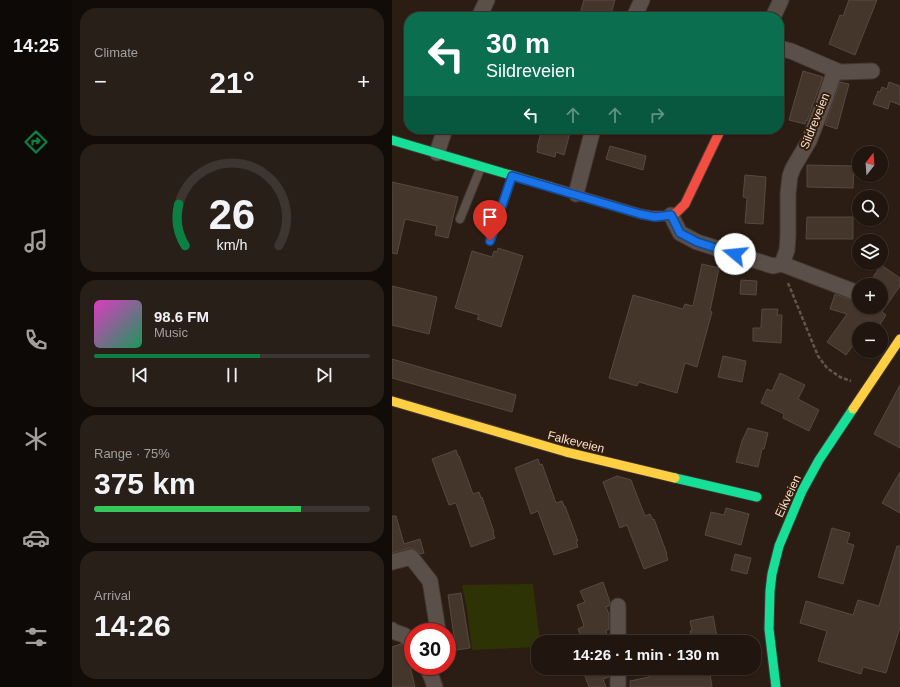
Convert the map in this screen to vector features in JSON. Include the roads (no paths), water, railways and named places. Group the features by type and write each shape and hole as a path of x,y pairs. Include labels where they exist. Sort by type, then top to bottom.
{"street":[{"path":"481,12 487,0"},
{"path":"636,12 642,0"},
{"path":"775,12 781,0"},
{"path":"784,49 841,72 872,71"},
{"name":"Sildreveien","path":"782,264 787,250 788,194 790,176 809,141 835,70"},
{"path":"437,153 443,134"},
{"path":"576,194 592,134"},
{"path":"392,140 640,214 655,217 676,213 685,204 719,134"},
{"path":"671,215 680,233 697,242 773,266 782,264 852,291"},
{"name":"Eikveien","path":"776,687 769,630 772,574 779,546 802,492 816,466 900,339"},
{"name":"Falkeveien","path":"392,401 566,452 757,497"},
{"path":"392,562 411,557 430,581 437,623"},
{"path":"618,606 618,635"},
{"path":"392,630 404,635"},
{"path":"618,675 618,687"}],"lane":[{"path":"460,219 482,167"},
{"path":"490,241 512,176"}]}
